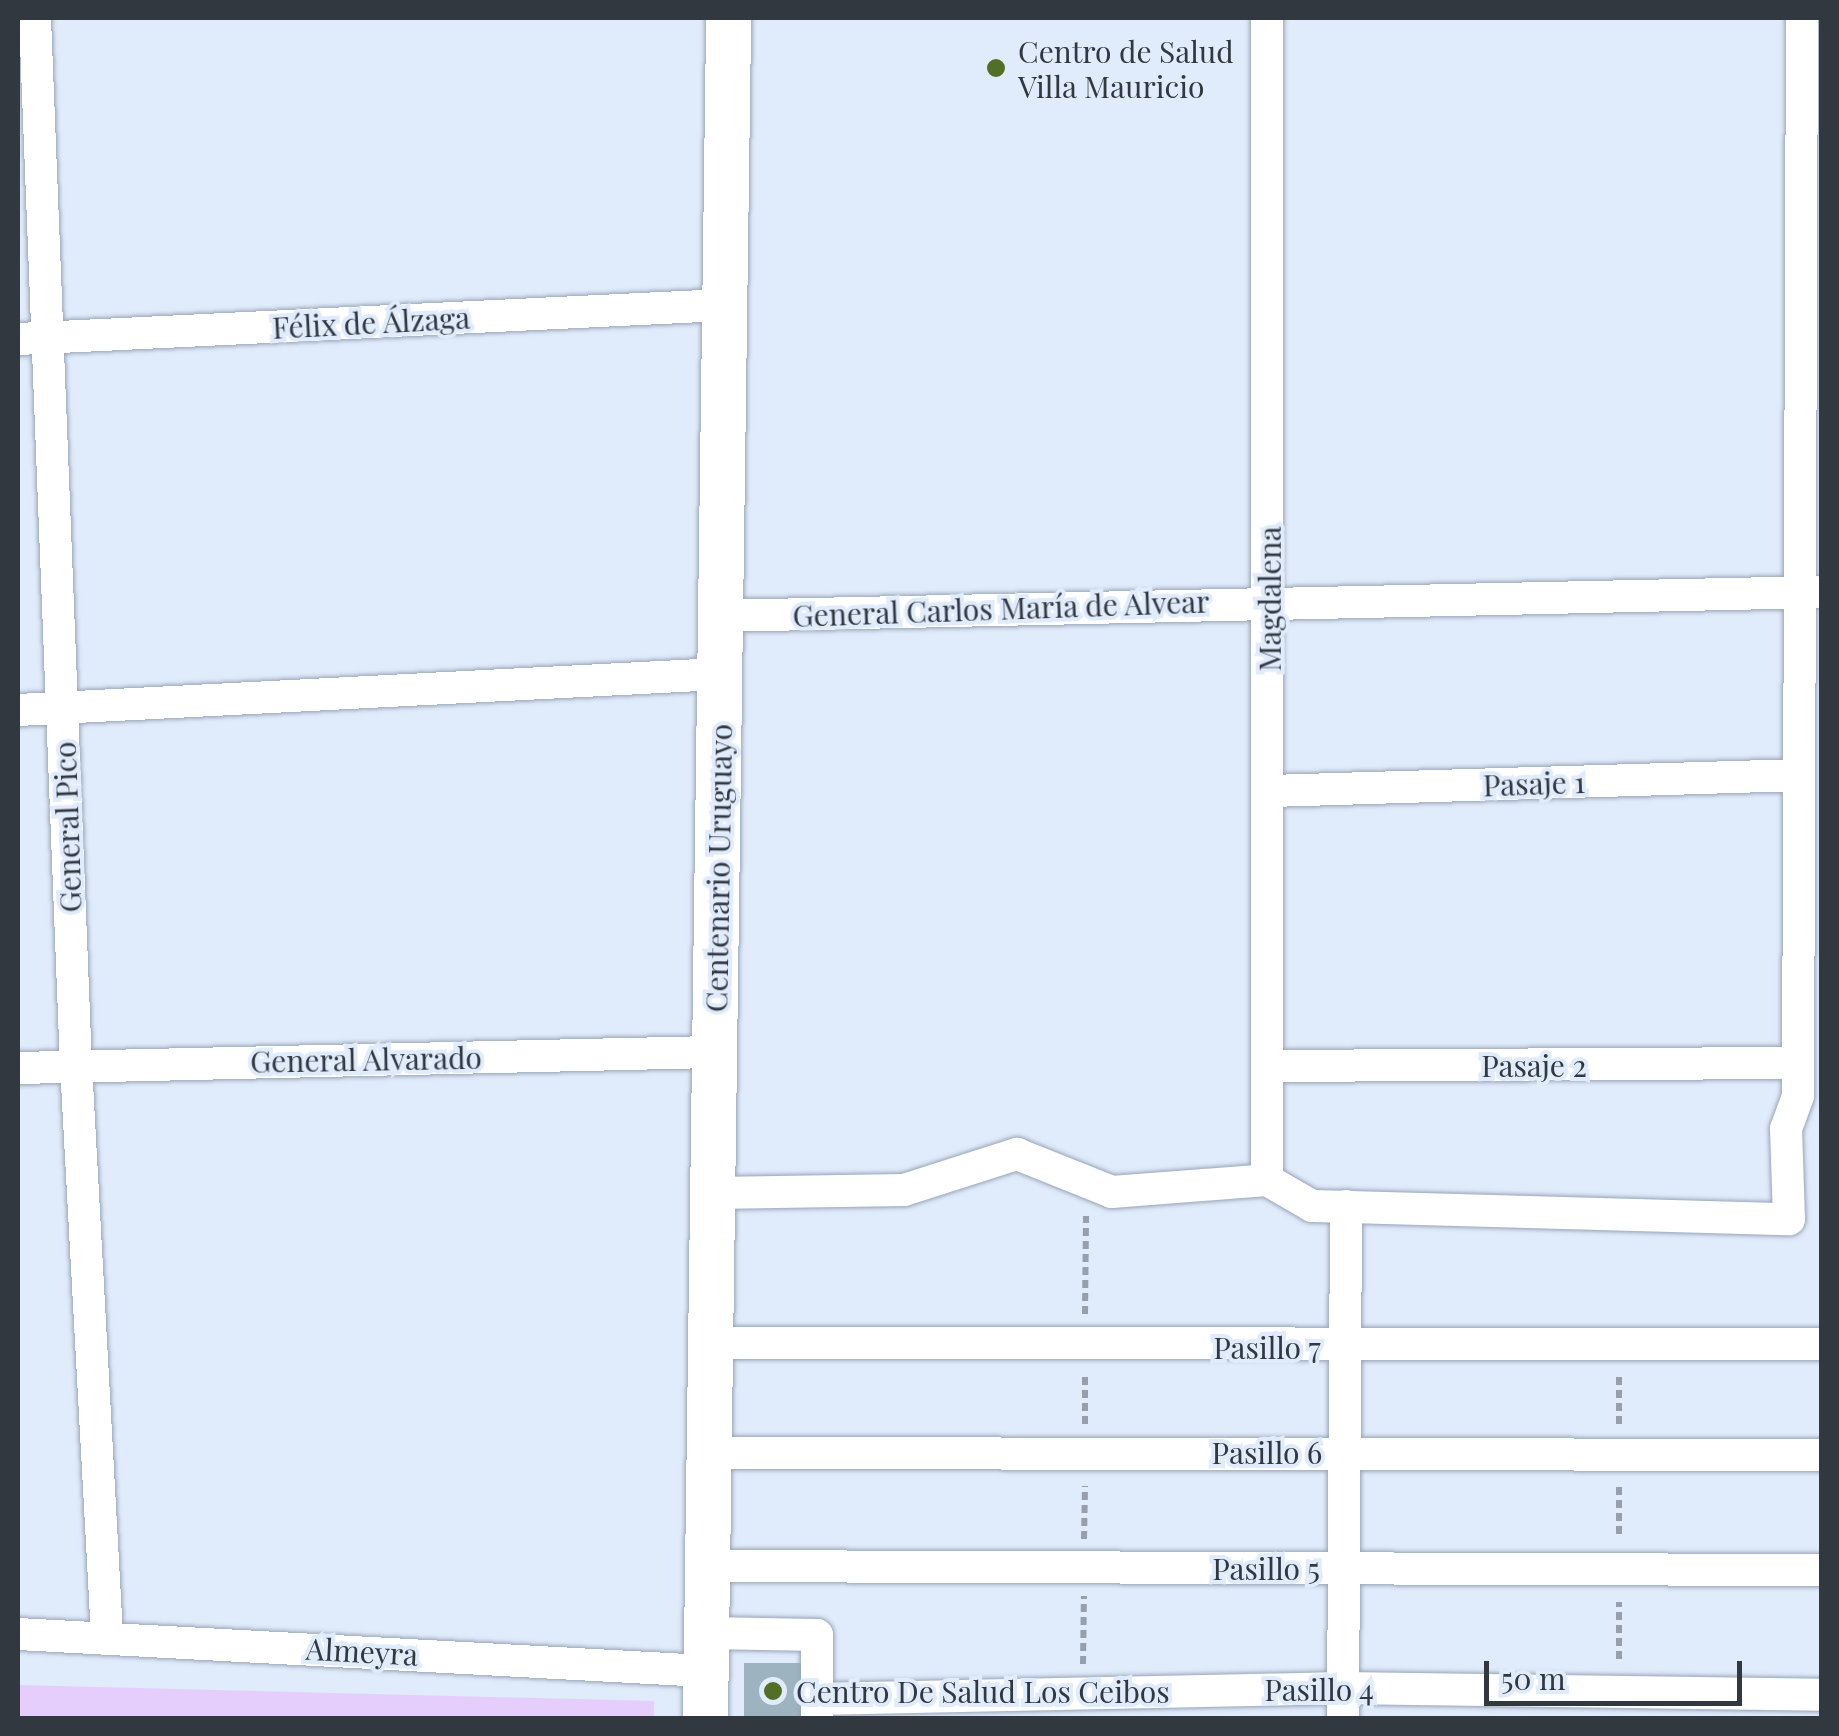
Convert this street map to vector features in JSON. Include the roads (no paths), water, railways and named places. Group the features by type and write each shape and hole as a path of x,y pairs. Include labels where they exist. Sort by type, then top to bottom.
{"main road":[{"name":"Centenario Uruguayo","path":"705,1718 712,1453 728,18"}],"street":[{"name":"General Pico","path":"35,18 33,338 62,708 76,1066 107,1636"},
{"name":"Magdalena","path":"1267,18 1270,791 1267,1180"},
{"path":"714,1193 904,1190 1017,1154 1112,1192 1267,1180 1312,1206 1789,1219 1786,1129 1810,1004 1799,775 1810,592 1802,18"},
{"name":"Félix de Álzaga","path":"33,338 724,306"},
{"name":"General Carlos María de Alvear","path":"720,616 1810,592"},
{"path":"18,710 720,674"},
{"name":"Pasaje 1","path":"1270,791 1799,775"},
{"name":"General Alvarado","path":"18,1068 715,1052"},
{"name":"Pasaje 2","path":"1270,1066 1798,1080"},
{"path":"1798,1080 1822,1120"},
{"path":"1343,1703 1346,1206"},
{"name":"Pasillo 7","path":"712,1343 1346,1348 1822,1344"},
{"name":"Pasillo 6","path":"712,1453 1822,1456"},
{"name":"Pasillo 5","path":"710,1566 1822,1570"},
{"name":"Almeyra","path":"18,1634 706,1652 817,1634 817,1709"},
{"name":"Pasillo 4","path":"817,1709 1822,1695"}],"place":[{"name":"Centro de Salud Villa Mauricio","path":"996,68"},
{"name":"Centro De Salud Los Ceibos","path":"773,1691"}]}
